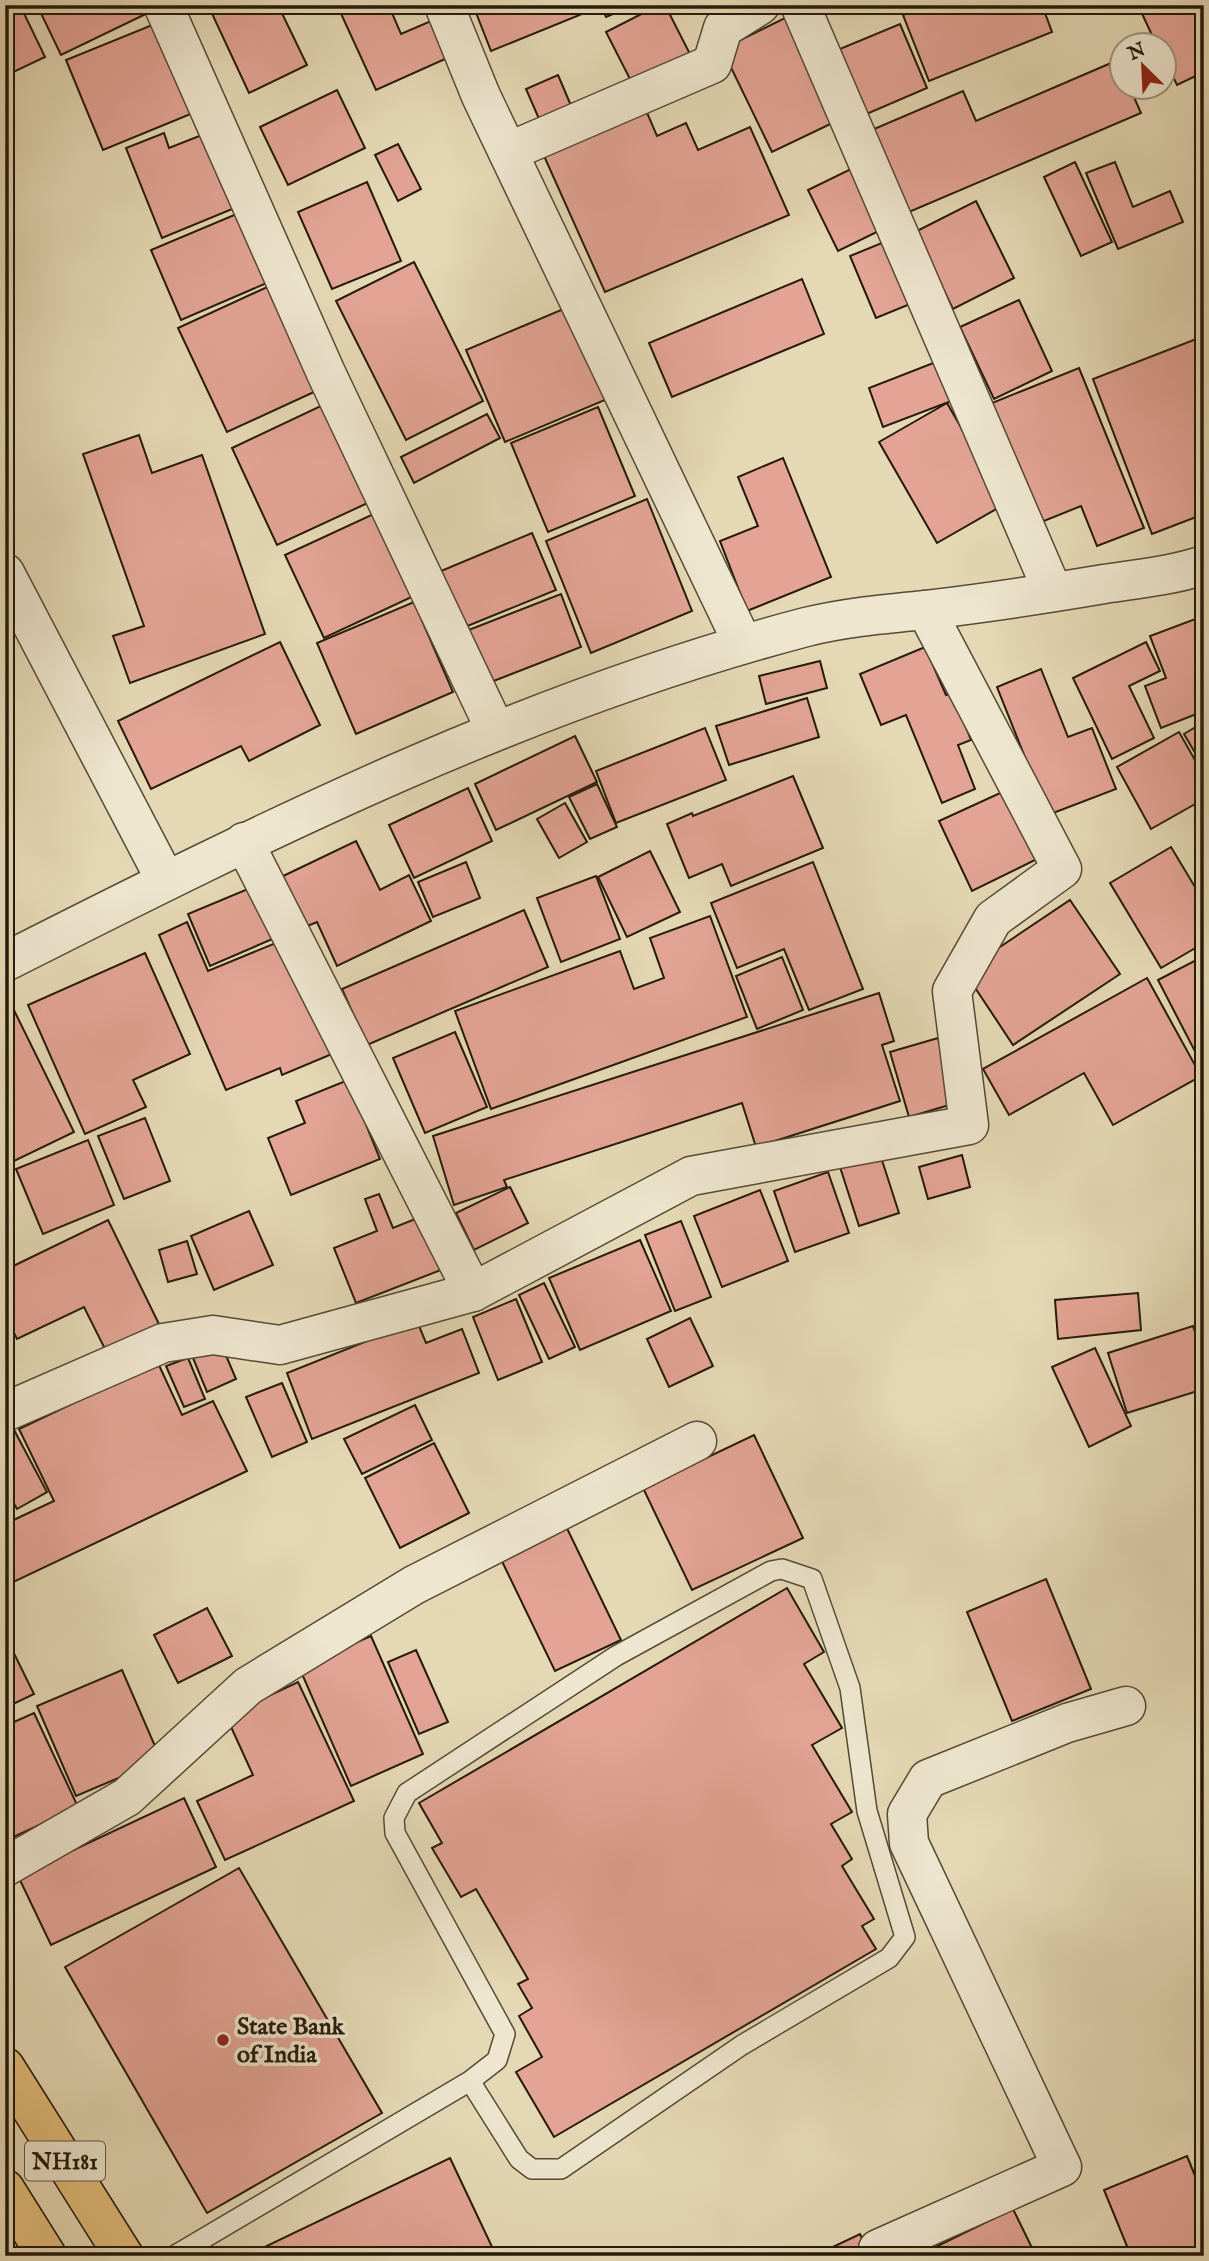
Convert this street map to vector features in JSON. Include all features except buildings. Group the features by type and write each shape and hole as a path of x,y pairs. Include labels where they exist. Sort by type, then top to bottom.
{"highway":[{"name":"NH181","path":"5,2067 124,2256"},
{"name":"NH181","path":"5,2189 47,2256"}],"street":[{"path":"163,5 326,373 495,729"},
{"path":"444,5 508,152 743,644"},
{"path":"508,152 712,64 723,28 760,5"},
{"path":"800,5 1053,592"},
{"path":"5,962 244,842 495,729 743,644 849,616 926,610 1053,592 1182,572 1204,565"},
{"path":"5,573 166,881"},
{"path":"5,1412 163,1343 213,1335 280,1345 473,1292 691,1176 968,1125 952,991 993,919 1062,869 926,610"},
{"path":"244,842 473,1292"},
{"path":"5,1867 127,1797 248,1686 414,1585 697,1441"},
{"path":"881,2256 878,2249 1062,2167 909,1843 907,1814 928,1779 1067,1723 1125,1706"}],"lane":[{"path":"174,2256 470,2081 497,2060 505,2035 395,1833 394,1818 407,1794 616,1656 771,1571 782,1569 812,1579 850,1688 867,1811 905,1937 889,1958 742,2045 561,2169 532,2169 519,2159 470,2081"}],"place":[{"name":"State Bank of India","path":"223,2040"}]}
